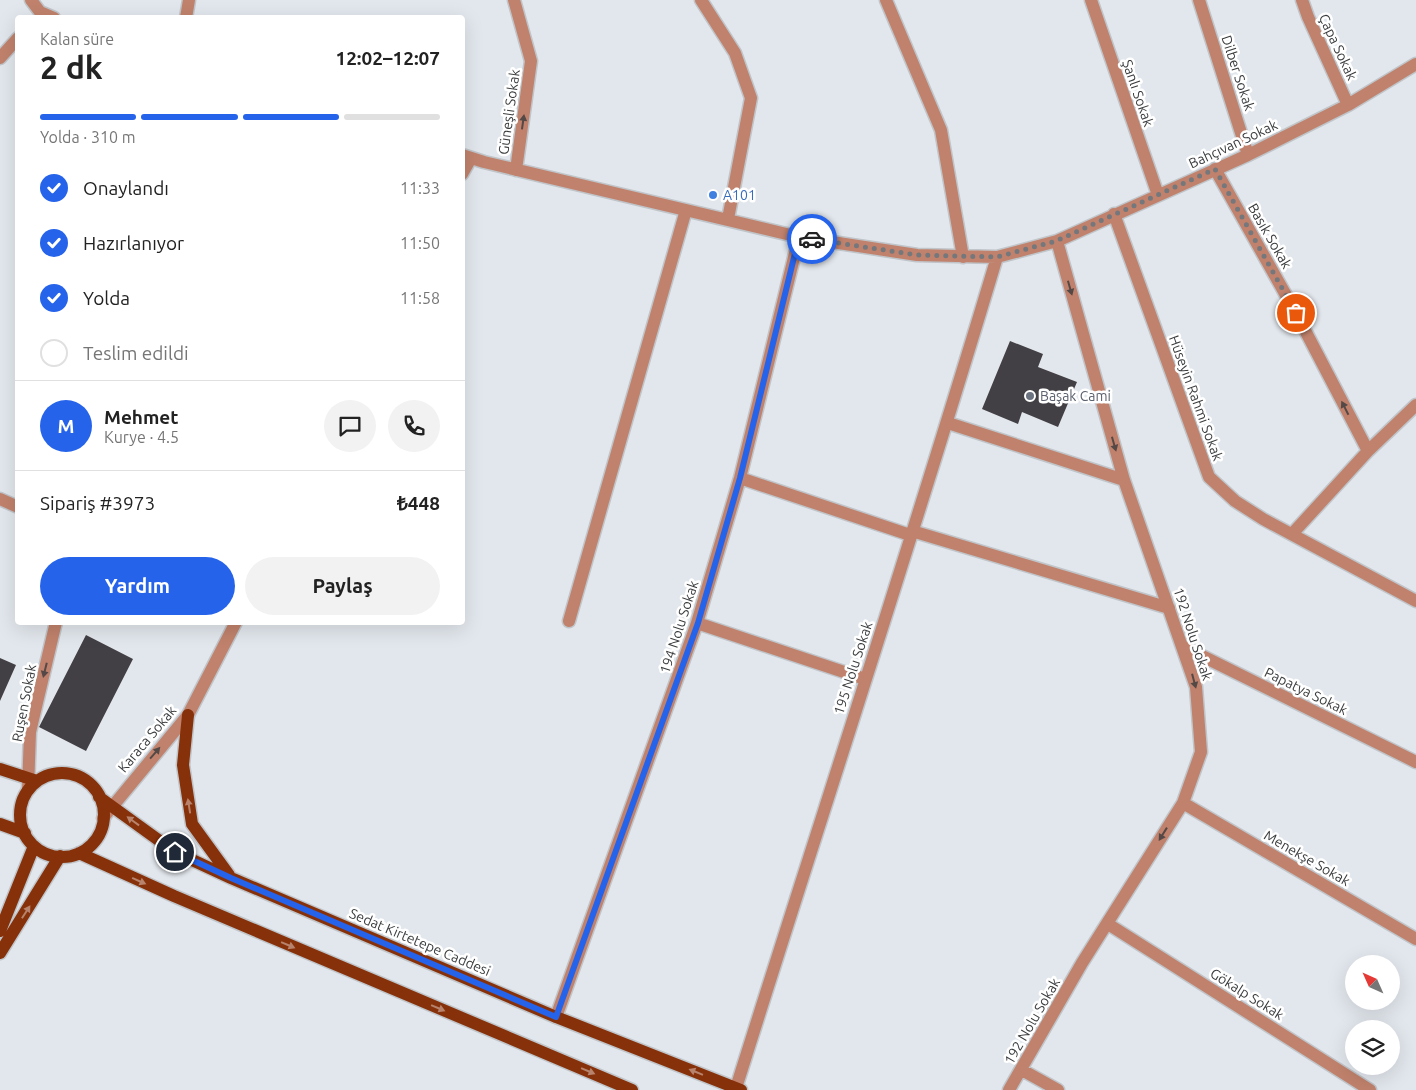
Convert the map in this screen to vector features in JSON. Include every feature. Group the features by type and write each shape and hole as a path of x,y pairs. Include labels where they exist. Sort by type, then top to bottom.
{"main road":[{"path":"188,715 182,765 192,824 231,878"},
{"path":"0,769 31,783"},
{"path":"69,774 80,777 89,783 100,797 103,818 98,835 90,845 79,853 60,856 42,852 24,834 20,816 22,802 31,783 47,776 69,774"},
{"name":"Sedat Kirtetepe Caddesi","path":"100,797 175,852 231,878 556,1017 739,1089"},
{"path":"0,824 24,834"},
{"path":"0,931 34,846"},
{"path":"79,853 174,896 632,1090"},
{"path":"0,953 60,856"}],"street":[{"path":"31,0 38,15"},
{"path":"186,15 189,0"},
{"name":"Güneşli Sokak","path":"514,0 531,61 516,170"},
{"path":"701,0 735,53 751,98 728,219"},
{"path":"886,0 940,130 963,257"},
{"name":"Şanlı Sokak","path":"1091,0 1158,195"},
{"name":"Dilber Sokak","path":"1199,0 1248,155"},
{"name":"Çapa Sokak","path":"1302,0 1348,105"},
{"path":"0,58 15,41"},
{"name":"Bahçıvan Sokak","path":"467,157 799,237 917,255 997,257 1056,241 1248,155 1348,105 1416,64"},
{"name":"Basık Sokak","path":"1215,169 1296,313 1368,451"},
{"path":"569,621 686,210"},
{"name":"Hüseyin Rahmi Sokak","path":"1114,214 1209,477 1234,501 1416,601"},
{"name":"194 Nolu Sokak","path":"556,1017 698,623 740,478 799,237"},
{"name":"192 Nolu Sokak","path":"1009,1090 1082,963 1182,803 1201,752 1196,687 1184,647 1124,480 1056,241"},
{"name":"195 Nolu Sokak","path":"739,1089 865,679 948,423 997,257"},
{"path":"1292,534 1368,451 1416,405"},
{"path":"948,423 1124,480"},
{"path":"740,478 911,533 1169,608"},
{"path":"0,499 15,506"},
{"path":"698,623 865,679"},
{"name":"Ruşen Sokak","path":"31,783 30,732 55,625"},
{"name":"Karaca Sokak","path":"103,818 188,715 234,625"},
{"name":"Papatya Sokak","path":"1184,647 1416,762"},
{"name":"Menekşe Sokak","path":"1182,803 1416,939"},
{"name":"Gökalp Sokak","path":"1108,924 1370,1090"},
{"path":"1022,1070 1058,1090"}],"building":[{"name":"Başak Cami","path":"1010,341 1043,354 1038,367 1077,382 1058,427 1022,412 1018,424 982,409"},
{"path":"86,635 133,659 86,751 39,727"},
{"path":"0,658 16,665 0,701"}],"way so far":[{"path":"812,239 917,255 997,257 1056,241 1215,169 1296,313"}],"place":[{"name":"A101","path":"713,195"},
{"name":"Başak Cami","path":"1030,396"}],"route":[{"path":"175,852 231,878 556,1017 698,623 740,478 799,237 812,239"}]}
